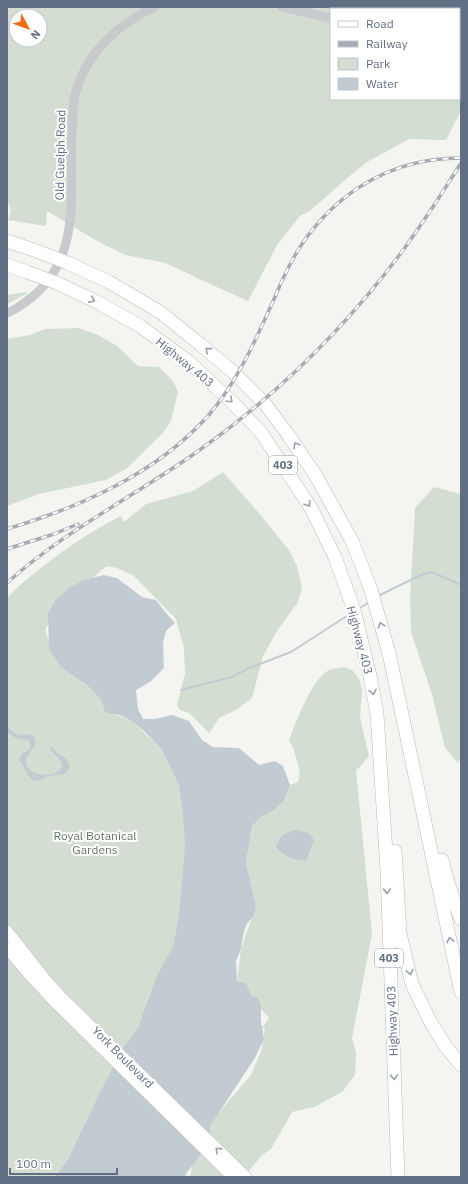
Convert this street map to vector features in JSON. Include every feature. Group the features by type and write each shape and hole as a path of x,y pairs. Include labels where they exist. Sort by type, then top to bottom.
{"highway":[{"name":"Highway 403","path":"7,241 68,263 109,282 160,312 201,344 266,405 316,476 352,541 371,590 391,662 461,992"},
{"name":"Highway 403","path":"7,265 56,283 97,302 140,326 189,362 233,403 260,431 311,508 335,557 354,610 370,676 377,714 387,869 398,1177"},
{"path":"391,662 417,749 445,873 461,919"},
{"path":"379,740 388,776 400,934 412,984 431,1023 446,1047 461,1065"}],"main road":[{"name":"York Boulevard","path":"7,931 82,1023 233,1177"},
{"name":"York Boulevard","path":"7,948 26,972 246,1177"}],"street":[{"name":"Old Guelph Road","path":"7,314 38,293 54,274 63,253 69,232 71,212 73,107 76,88 84,71 94,55 111,35 128,22 155,7"},
{"path":"282,7 330,18"}],"green space":[{"path":"7,7 461,7 461,111 446,140 409,139 367,162 311,210 300,216 277,245 248,301 166,263 125,255 97,241 47,211 46,226 8,220 11,211 7,199"},
{"path":"28,293 7,304 7,295"},
{"path":"79,328 98,335 117,346 138,366 159,367 173,381 178,392 171,421 163,433 126,469 106,480 39,494 7,506 7,339 30,335 45,329"},
{"name":"Royal Botanical Gardens","path":"223,472 289,550 297,566 302,588 298,602 277,631 263,656 252,698 236,710 219,718 209,733 189,713 180,710 177,705 185,674 184,648 176,619 134,576 117,568 107,566 97,574 47,626 45,631 57,657 116,715 132,721 162,750 179,786 183,805 190,873 173,946 149,995 138,1028 122,1049 68,1159 55,1177 7,1177 7,598 47,563 67,548 99,528 121,516 124,522 146,504 193,491"},
{"path":"434,487 461,494 461,755 458,763 445,748 432,694 411,632 410,598 415,508"},
{"path":"344,667 352,670 359,679 362,689 360,718 369,756 356,770 372,934 352,1038 356,1053 355,1075 342,1092 314,1107 292,1112 271,1149 262,1155 244,1177 190,1177 197,1138 250,1076 261,1052 265,1029 262,1028 269,1018 237,982 241,949 256,905 246,863 252,826 284,787 298,782 300,773 294,750 289,740 311,690 324,674 331,669"}],"water":[{"path":"104,575 117,578 142,597 156,600 175,623 166,631 163,643 164,668 150,682 136,690 138,709 143,719 155,719 172,715 189,721 202,740 213,747 239,748 259,765 275,761 283,766 290,785 284,800 274,810 261,817 252,826 246,863 256,905 254,915 246,925 241,949 236,961 237,982 246,983 251,995 258,998 261,1005 261,1020 264,1039 255,1058 210,1126 210,1142 186,1174 186,1177 55,1177 68,1159 122,1049 138,1028 157,976 173,946 179,916 185,847 183,812 179,786 162,750 132,721 119,715 105,712 102,701 88,686 61,667 49,649 48,614 56,599 70,587 84,580"},
{"path":"7,727 14,733 21,735 29,734 34,737 36,741 35,745 27,756 26,760 26,765 30,770 37,774 48,775 60,770 62,764 50,748 53,747 57,753 68,762 68,772 48,776 39,781 32,779 19,760 22,754 30,749 30,743 29,741 16,738 7,732"},
{"path":"295,830 309,833 314,840 306,861 296,860 289,857 276,847 279,840 283,836 288,832"}],"waterway":[{"path":"378,596 423,574 432,572 461,585"},
{"path":"358,609 370,602"},
{"path":"181,690 232,677 249,668 291,652 350,614"}],"railway":[{"path":"7,529 62,510 115,486 165,455 187,437 219,403 246,359 286,272 300,247 314,228 338,203 356,189 388,172 424,161 461,158"},
{"path":"7,583 29,564 77,529 177,466 201,449 229,428 284,382 335,332 382,277 419,228 461,163"},
{"path":"7,549 54,534 78,524"}]}
